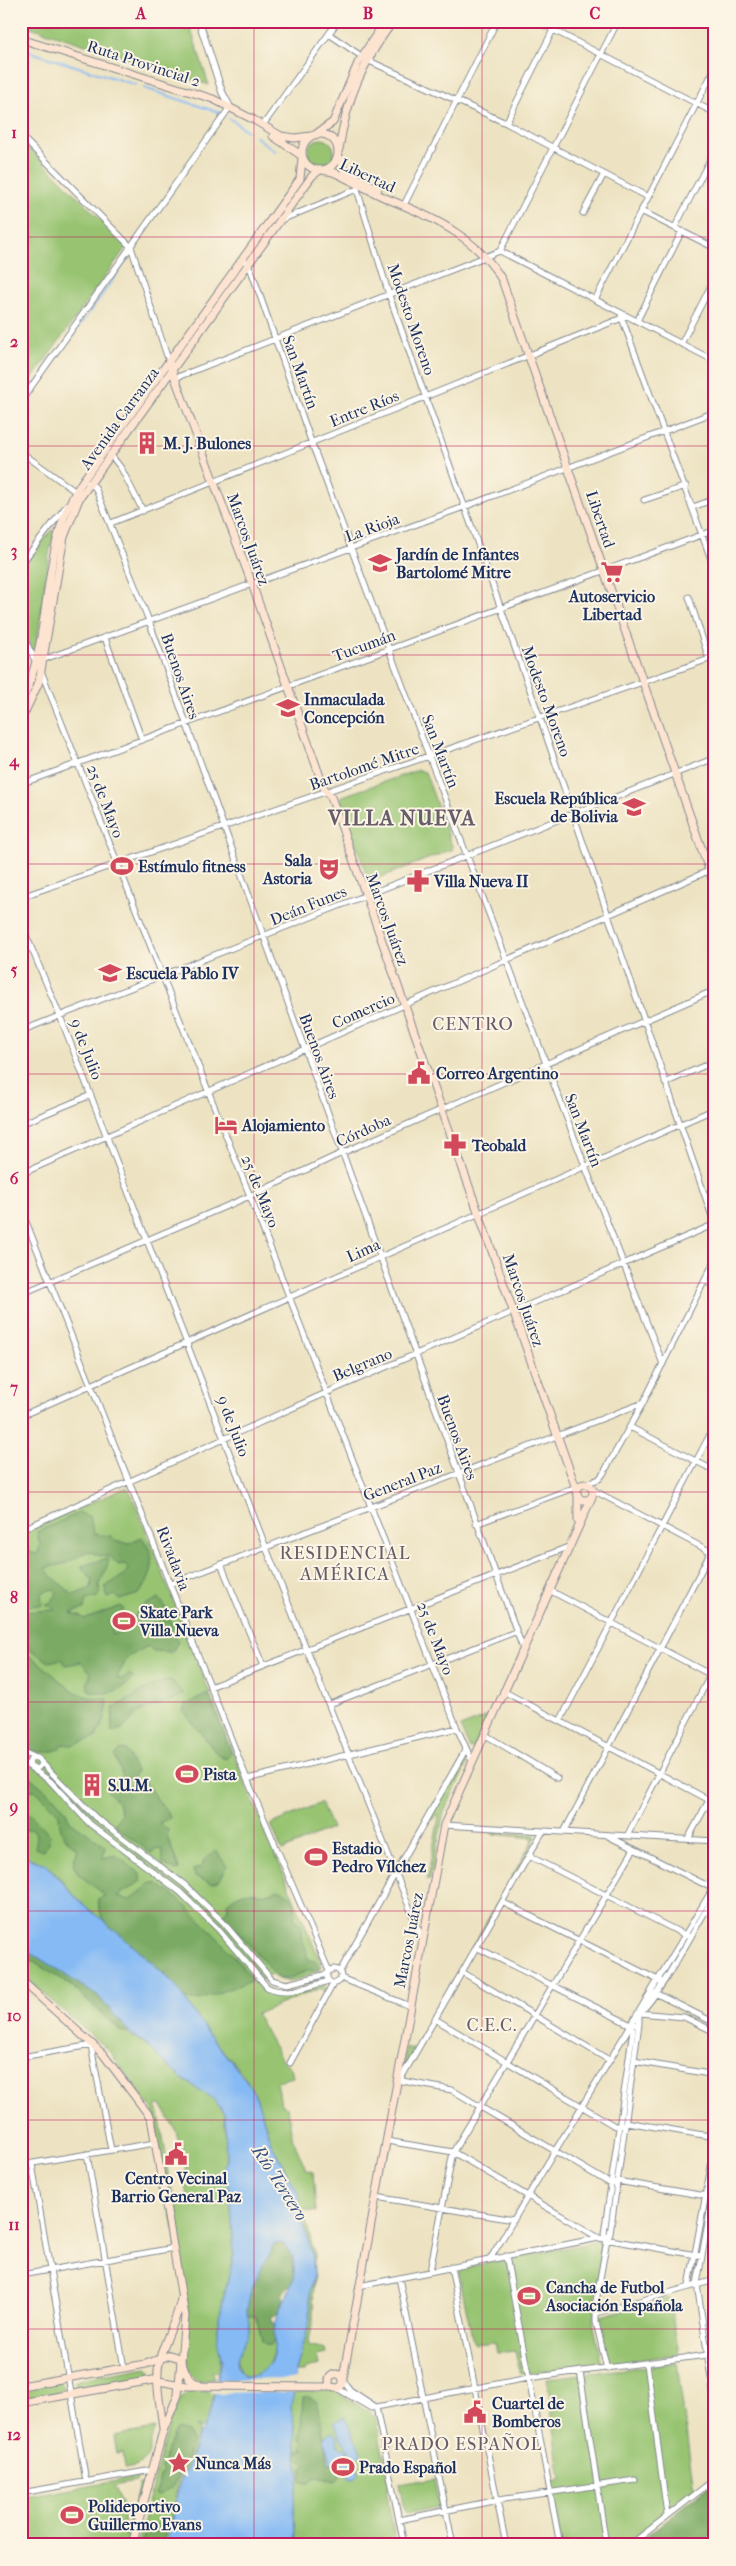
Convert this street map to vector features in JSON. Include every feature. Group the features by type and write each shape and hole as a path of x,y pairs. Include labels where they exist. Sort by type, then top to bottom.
{"main road":[{"path":"302,157 302,146 313,135 333,122 364,58 385,21"},
{"path":"230,107 302,157 310,168 321,170 333,164 339,151 348,106 364,58 392,21"},
{"name":"Ruta Provincial 2","path":"21,39 179,88 230,107"},
{"path":"230,107 281,136 295,138 313,135 330,136 339,151"},
{"name":"Libertad","path":"339,151 340,165 349,174 398,199 404,204"},
{"name":"Avenida Carranza","path":"21,703 40,661 64,537 86,482 245,261 300,179 302,157"},
{"name":"Libertad","path":"321,170 333,172 358,187 404,204 457,233 485,256 505,287 676,774 712,870 715,887"},
{"name":"Avenida Carranza","path":"245,261 312,176 321,170"},
{"name":"Avenida Carranza","path":"21,720 35,693 41,672 40,661 56,542 61,523 74,495 110,454 170,365"},
{"name":"Marcos Juárez","path":"170,365 252,584 287,687 327,792 331,797 364,896 513,1311 558,1436 580,1489 578,1526"},
{"path":"580,1489 592,1493 586,1500 580,1489"},
{"name":"Marcos Juárez","path":"343,2379 358,2286 399,2080 410,2006 444,1825 592,1493"},
{"path":"21,1980 110,2061 149,2113 155,2143 185,2313 178,2395 163,2431 132,2545"},
{"path":"163,2431 158,2381 159,2359 178,2315 182,2297"},
{"name":"Marcos Juárez","path":"332,2376 346,2353"},
{"path":"21,2386 124,2368 174,2355 182,2363 189,2379 204,2386"},
{"path":"21,2402 151,2380 180,2386 317,2385 334,2387 341,2385 343,2379 339,2375 332,2376 317,2385"},
{"path":"332,2376 330,2382 334,2387"},
{"path":"178,2395 191,2388 204,2386"}],"street":[{"path":"21,401 230,107 222,92 199,21"},
{"path":"263,126 338,21"},
{"path":"404,204 497,21"},
{"path":"536,21 715,113"},
{"path":"175,378 500,251 618,21"},
{"path":"506,123 553,30"},
{"path":"329,34 364,58 506,123 648,197"},
{"path":"595,300 715,68"},
{"path":"21,136 131,247 170,365"},
{"path":"675,228 715,150"},
{"path":"584,213 604,174"},
{"path":"279,220 358,187"},
{"name":"Modesto Moreno","path":"358,187 389,295 540,718 715,1224"},
{"path":"641,211 715,248"},
{"path":"637,321 682,232"},
{"path":"500,251 620,312 625,317 715,570"},
{"name":"San Martín","path":"245,261 546,1065 663,1364"},
{"path":"681,344 715,278"},
{"path":"625,317 637,321 715,361"},
{"name":"Entre Ríos","path":"111,523 625,317"},
{"name":"La Rioja","path":"40,661 464,507 715,412"},
{"path":"21,452 74,495 21,564"},
{"path":"110,454 121,468 142,510"},
{"name":"Buenos Aires","path":"86,482 95,487 149,622 262,936 381,1256 457,1473 515,1632 523,1649"},
{"path":"644,500 686,486"},
{"path":"693,507 715,499"},
{"name":"Tucumán","path":"21,784 604,569 715,530"},
{"path":"689,597 709,659"},
{"path":"21,633 40,661"},
{"path":"104,638 142,740"},
{"name":"Bartolomé Mitre","path":"21,896 715,657"},
{"name":"25 de Mayo","path":"41,672 250,1196 457,1728 472,1761"},
{"name":"Deán Funes","path":"21,1031 715,758"},
{"name":"Comercio","path":"21,1174 712,870"},
{"path":"358,878 367,886 382,889"},
{"name":"9 de Julio","path":"21,923 108,1136 226,1439 265,1546 308,1648 422,1939"},
{"path":"21,952 30,948"},
{"name":"Córdoba","path":"21,1294 250,1196 342,1153 715,990"},
{"path":"666,1083 715,1061"},
{"path":"21,1124 91,1095"},
{"name":"Lima","path":"21,1416 188,1340 715,1109"},
{"name":"Rivadavia","path":"21,1209 92,1384 247,1779 328,1972"},
{"name":"Belgrano","path":"23,1529 326,1393 715,1224"},
{"path":"476,1524 580,1489 603,1474 643,1403 715,1260"},
{"path":"705,1281 715,1286"},
{"name":"General Paz","path":"170,1584 265,1546 643,1403"},
{"path":"560,1721 715,1425"},
{"path":"630,1427 715,1471"},
{"path":"592,1493 713,1552"},
{"path":"21,1518 23,1529"},
{"path":"564,1832 713,1552 715,1544"},
{"path":"210,1687 568,1547"},
{"path":"221,1564 263,1666"},
{"path":"549,1590 712,1676"},
{"path":"330,1704 515,1632"},
{"path":"627,1836 712,1676 715,1666"},
{"path":"503,1691 715,1803"},
{"path":"247,1779 457,1728"},
{"path":"484,1734 557,1778"},
{"path":"21,1761 50,1781 90,1824 166,1882 218,1930 267,1986 286,1992 339,1982 341,1978 340,1971 396,1875 466,1748"},
{"path":"21,1750 38,1759 95,1817 172,1875 223,1922 276,1982 287,1984 335,1969 340,1971"},
{"path":"32,1768 30,1761 38,1759"},
{"path":"688,1839 715,1789"},
{"path":"444,1825 715,1841"},
{"path":"543,1831 399,2080 452,2090 611,2184"},
{"path":"490,2259 609,2060 660,1981 714,1887 604,1834"},
{"path":"430,2271 453,2152 608,1896 634,1849"},
{"path":"528,1856 687,1936"},
{"path":"166,1882 172,1875"},
{"path":"687,1936 715,1895"},
{"path":"502,1902 660,1981"},
{"path":"476,1948 631,2025 639,2024"},
{"path":"290,2063 331,1982 328,1972"},
{"path":"462,1972 609,2060"},
{"path":"341,1978 410,2006"},
{"path":"653,1992 715,2023"},
{"path":"607,2369 596,2326 596,2313 607,2239 610,2234 626,2122 639,2012"},
{"path":"639,2012 684,2017 715,2032"},
{"path":"435,2019 617,2126"},
{"path":"607,2239 604,2234 617,2126 633,2029 631,2025"},
{"path":"21,2057 92,2045 110,2150"},
{"path":"634,2061 715,2075"},
{"path":"617,2126 626,2122 715,2137"},
{"path":"387,2141 453,2152 599,2238"},
{"path":"21,2165 155,2143"},
{"path":"689,2286 715,2145"},
{"path":"87,2154 124,2368"},
{"path":"32,2164 86,2481"},
{"path":"611,2184 617,2181 712,2197"},
{"path":"715,2183 697,2284 715,2405"},
{"path":"376,2197 514,2220"},
{"path":"358,2286 599,2238 702,2256"},
{"path":"21,2275 174,2248"},
{"path":"506,2256 560,2545"},
{"path":"451,2267 506,2545"},
{"path":"400,2278 453,2545"},
{"path":"596,2313 715,2280"},
{"path":"334,2387 367,2407 376,2407 476,2386 715,2354"},
{"path":"647,2364 667,2515"},
{"path":"580,2372 606,2545"},
{"path":"343,2379 350,2390 376,2407 404,2545"},
{"path":"21,2493 152,2470"},
{"path":"630,2545 713,2480 715,2474"},
{"path":"399,2520 498,2500 635,2480"}],"green space":[{"path":"21,21 188,21 209,85 21,24"},
{"path":"321,139 330,143 334,152 330,161 321,165 312,161 308,152 312,143"},
{"path":"21,140 127,246 21,394"},
{"path":"52,530 55,532 50,548 36,650 33,651 21,629 21,568"},
{"path":"418,770 425,772 453,849 369,882 340,797"},
{"path":"127,1487 132,1495 244,1780 322,1965 322,1968 296,1980 282,1980 271,1974 265,1977 270,1982 282,1987 294,1986 314,1980 315,1982 301,1986 281,1988 269,1983 263,1978 257,1982 264,1989 280,1994 297,1993 323,1985 327,1988 325,1994 321,1988 256,2014 281,2059 291,2068 293,2077 277,2081 281,2105 287,2107 292,2137 306,2170 313,2172 316,2212 303,2209 314,2253 313,2322 308,2345 325,2349 326,2354 317,2356 319,2365 304,2370 304,2372 296,2372 310,2311 310,2291 313,2284 312,2252 304,2229 298,2193 271,2143 257,2099 245,2077 207,2032 168,1977 78,1900 52,1869 28,1857 21,1856 21,1534"},
{"path":"79,1513 90,1517 94,1534 111,1536 117,1542 128,1543 142,1537 150,1552 152,1566 148,1579 139,1594 119,1600 115,1595 108,1598 104,1587 126,1574 129,1569 125,1564 118,1565 110,1556 101,1556 88,1551 67,1563 45,1568 73,1595 91,1588 92,1580 81,1566 108,1558 109,1561 99,1586 101,1593 97,1597 86,1600 84,1609 71,1613 86,1619 121,1606 124,1610 110,1620 113,1635 130,1627 139,1608 159,1598 165,1606 178,1642 172,1652 153,1651 148,1646 128,1657 117,1677 121,1679 130,1674 134,1678 119,1689 108,1693 89,1690 87,1684 91,1673 81,1662 66,1665 62,1659 49,1662 21,1641 21,1612 56,1610 46,1604 52,1602 57,1593 53,1589 41,1593 42,1605 21,1607 21,1539 23,1538 31,1553 38,1554 40,1546 37,1532"},
{"path":"21,1652 38,1662 79,1693 90,1698 108,1699 105,1720 96,1737 72,1745 63,1744 60,1749 49,1752 31,1750 21,1746"},
{"path":"171,1680 184,1694 143,1710 122,1729 111,1732 114,1707 149,1687"},
{"path":"208,1694 231,1753 226,1759 219,1756 183,1711 185,1705"},
{"path":"488,1716 474,1748 470,1749 460,1727"},
{"path":"125,1749 136,1771 133,1778 123,1778 115,1756 120,1750"},
{"path":"465,1762 467,1764 444,1812 430,1880 427,1880 439,1816 436,1815 433,1820 430,1818 461,1764"},
{"path":"21,1770 53,1796 65,1810 70,1821 105,1846 103,1858 116,1855 141,1874 141,1881 118,1896 130,1900 149,1885 157,1883 184,1904 208,1928 253,1980 199,2000 186,2000 168,1977 102,1919 98,1899 105,1895 78,1874 73,1863 78,1849 63,1834 59,1814 35,1790 29,1791 21,1785"},
{"path":"144,1781 169,1815 170,1818 159,1823 168,1830 167,1836 179,1869 176,1871 162,1863 163,1849 154,1850 152,1854 114,1825 121,1814 118,1802 107,1791 111,1786 130,1786"},
{"path":"321,1803 332,1828 282,1851 271,1824"},
{"path":"22,1806 50,1834 49,1843 42,1851 35,1848 37,1838 33,1829 25,1830 21,1838"},
{"path":"492,1832 535,1835 536,1837 422,2035 534,1838 492,1834"},
{"path":"214,1852 217,1852 227,1866 220,1880 211,1883 195,1877 193,1870 202,1867 204,1860"},
{"path":"277,1889 290,1895 295,1907 294,1918 302,1927 301,1936 307,1958 316,1962 320,1970 279,1979 223,1915 228,1908 227,1903 243,1893 267,1894"},
{"path":"21,1946 99,1997 131,2034 120,2030 72,1986 21,1954"},
{"path":"21,1954 72,1986 120,2030 148,2045 181,2078 214,2099 225,2115 226,2160 224,2166 230,2191 234,2253 217,2327 220,2367 218,2372 211,2372 214,2379 198,2382 193,2378 187,2367 188,2306 153,2111 110,2052 21,1974","holes":["161,2104 176,2131 179,2144 182,2145 183,2161 185,2161 186,2168 183,2175 188,2200 174,2203 159,2114 155,2107"]},
{"path":"406,2047 414,2050 403,2069"},
{"name":"Cancha de Futbol Asociación Española","path":"600,2241 603,2245 593,2321 602,2366 521,2374 515,2351 497,2353 495,2342 475,2344 473,2342 458,2269"},
{"path":"282,2243 286,2245 292,2259 294,2269 293,2283 282,2294 284,2298 278,2314 271,2317 275,2325 276,2339 271,2345 266,2345 262,2341 256,2316 247,2316 248,2298 272,2248 275,2244"},
{"path":"669,2298 679,2354 609,2364 600,2329 601,2316"},
{"path":"253,2314 270,2345 276,2339 271,2358 265,2369 255,2376 248,2377 240,2371 237,2356 247,2335 247,2316"},
{"path":"677,2363 694,2490 625,2545 562,2545 550,2482 561,2480 547,2378"},
{"path":"147,2367 152,2371 148,2377 81,2389 74,2386 75,2381 79,2379"},
{"path":"59,2382 65,2386 61,2392 21,2399 21,2389"},
{"path":"193,2390 214,2393 211,2411 204,2429 197,2426 196,2428 200,2428 186,2470 180,2473 166,2545 137,2545 168,2427 180,2399"},
{"name":"Prado Español","path":"334,2390 369,2411 376,2419 390,2488 386,2488 396,2545 295,2545 294,2505 299,2477 297,2450 300,2450 296,2448 292,2406 293,2392"},
{"path":"309,2397 316,2401 319,2408 328,2463 338,2467 340,2477 336,2481 316,2477 307,2483 301,2482 302,2468 306,2464 297,2456 298,2452 305,2449 301,2448 304,2442 300,2438 303,2398"},
{"path":"155,2429 150,2451 145,2460 125,2468 123,2453 117,2454 114,2436"},
{"path":"177,2429 187,2432 192,2440 184,2468 180,2470 172,2488 159,2495 155,2494 160,2476 164,2471 162,2468 172,2435"},
{"name":"Polideportivo Guillermo Evans","path":"140,2477 136,2482 114,2486 123,2505 125,2536 139,2485 144,2485 127,2545 21,2545 21,2498"},
{"path":"434,2478 439,2507 405,2514 399,2484"},
{"path":"715,2482 715,2530 704,2545 634,2545"},
{"path":"159,2523 166,2527 163,2545 141,2545 146,2529"}],"water":[{"name":"Río Tercero","path":"21,1856 46,1864 78,1900 145,1956 177,1987 207,2032 249,2084 257,2099 271,2143 298,2193 304,2229 312,2252 314,2273 310,2291 310,2320 296,2371 292,2406 299,2477 294,2505 295,2545 166,2545 182,2473 186,2471 199,2433 202,2432 211,2411 218,2372 222,2362 217,2339 217,2327 234,2254 230,2191 224,2166 226,2160 225,2115 214,2099 181,2078 148,2045 131,2034 99,1997 21,1946","holes":["282,2243 286,2245 292,2256 294,2276 275,2325 272,2358 269,2365 256,2376 245,2376 237,2366 237,2360 249,2331 247,2308 251,2292 272,2248 275,2244"]},
{"path":"344,2417 362,2454 352,2459 334,2422"},
{"path":"332,2432 337,2435 338,2446 346,2450 347,2462 358,2468 359,2474 355,2478 349,2477 345,2466 334,2465 330,2462 324,2438"}],"pier":[{"path":"298,2379 296,2392 211,2393 214,2380"}],"waterway":[{"path":"21,49 136,85"},
{"path":"144,88 221,113"},
{"path":"229,118 247,131"},
{"path":"255,136 275,151"},
{"path":"21,407 129,257"}],"place":[{"name":"M. J. Bulones","path":"147,443"},
{"name":"Jardín de Infantes Bartolomé Mitre","path":"380,563"},
{"name":"Autoservicio Libertad","path":"612,572"},
{"name":"Inmaculada Concepción","path":"288,708"},
{"name":"Escuela República de Bolivia","path":"634,807"},
{"name":"Estímulo fitness","path":"122,866"},
{"name":"Sala Astoria","path":"329,869"},
{"name":"Villa Nueva II","path":"418,881"},
{"name":"Escuela Pablo IV","path":"110,973"},
{"name":"Correo Argentino","path":"419,1073"},
{"name":"Alojamiento","path":"226,1125"},
{"name":"Teobald","path":"455,1145"},
{"name":"Skate Park Villa Nueva","path":"124,1621"},
{"name":"Pista","path":"187,1774"},
{"name":"S.U.M.","path":"92,1785"},
{"name":"Estadio Pedro Vílchez","path":"316,1857"},
{"name":"Centro Vecinal Barrio General Paz","path":"176,2154"},
{"name":"Cancha de Futbol Asociación Española","path":"529,2296"},
{"name":"Cuartel de Bomberos","path":"475,2412"},
{"name":"Nunca Más","path":"179,2463"},
{"name":"Prado Español","path":"343,2467"},
{"name":"Polideportivo Guillermo Evans","path":"72,2515"}],"district":[{"name":"VILLA NUEVA","path":"402,818"},
{"name":"CENTRO","path":"473,1024"},
{"name":"RESIDENCIAL AMÉRICA","path":"345,1564"},
{"name":"C.E.C.","path":"492,2025"},
{"name":"PRADO ESPAÑOL","path":"462,2444"}]}
